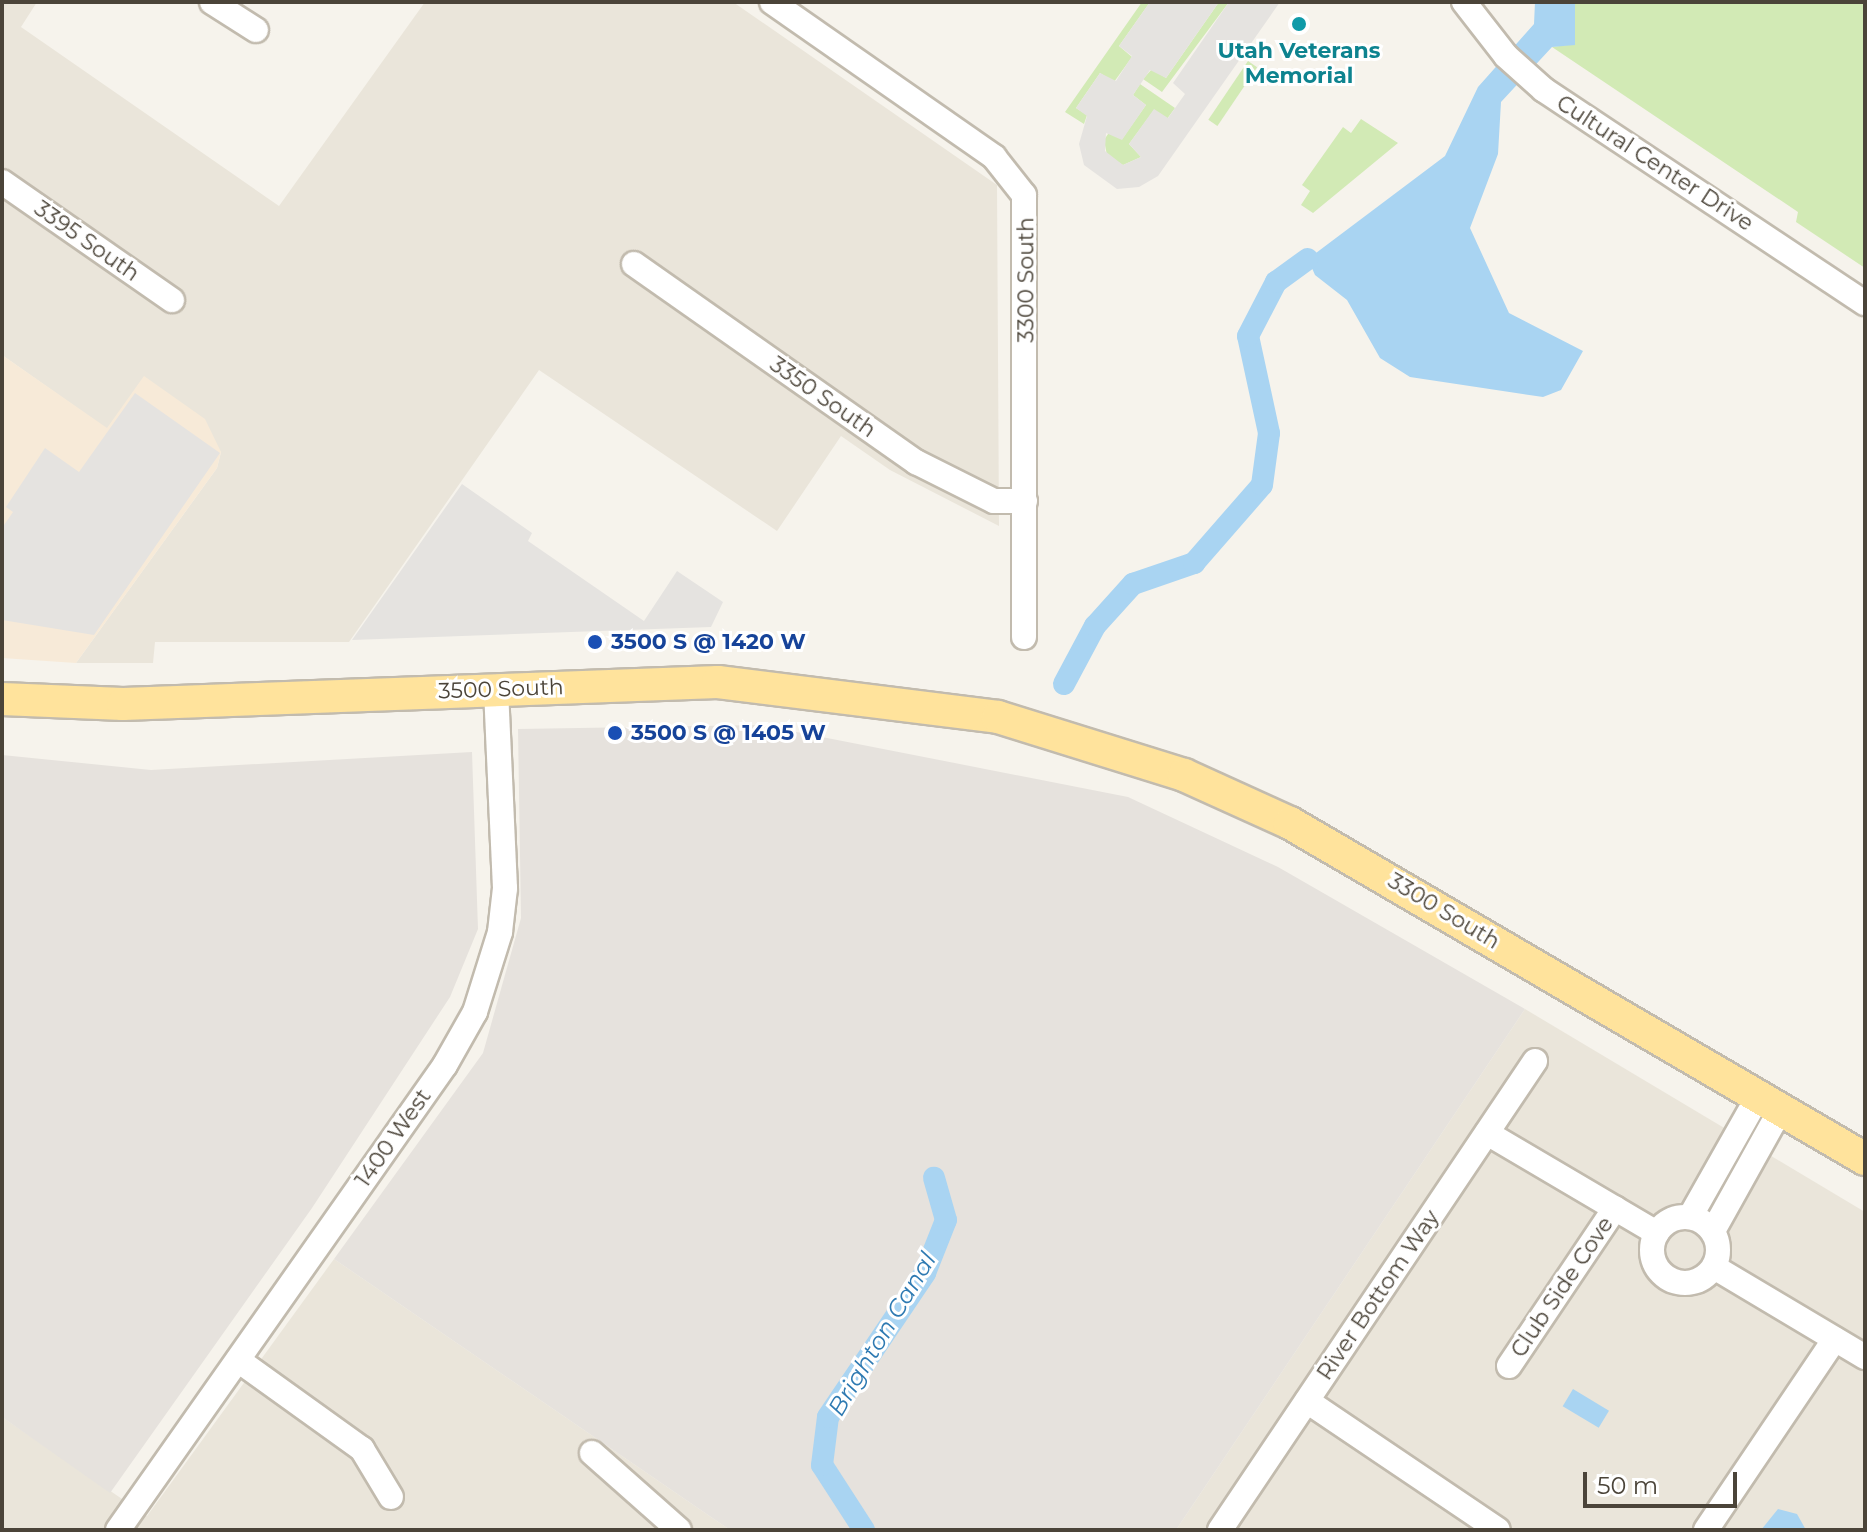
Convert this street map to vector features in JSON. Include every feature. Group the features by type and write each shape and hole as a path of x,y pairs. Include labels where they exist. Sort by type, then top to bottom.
{"main road":[{"name":"3500 South","path":"2,699 123,704 733,683 998,717"},
{"name":"3300 South","path":"998,717 1184,775 1290,823 1865,1159"}],"street":[{"path":"212,2 256,30"},
{"name":"3300 South","path":"772,2 994,157 1017,180 1027,211 1024,637"},
{"name":"Cultural Center Drive","path":"1464,2 1506,56 1526,75 1865,303"},
{"name":"3395 South","path":"2,182 172,300"},
{"name":"3350 South","path":"634,264 916,462 994,501 1025,501"},
{"name":"1400 West","path":"118,1530 445,1065 475,1012 500,932 505,888 496,689"},
{"name":"River Bottom Way","path":"1220,1530 1535,1061"},
{"path":"1690,1217 1770,1102"},
{"path":"1714,1267 1713,1231 1770,1102"},
{"path":"1487,1133 1657,1233"},
{"name":"Club Side Cove","path":"1509,1366 1615,1208"},
{"path":"1713,1231 1690,1217 1677,1218 1657,1233 1653,1255 1674,1281 1696,1281 1714,1267"},
{"path":"1714,1267 1865,1357"},
{"path":"1706,1530 1835,1339"},
{"path":"238,1360 362,1449 391,1497"},
{"path":"1307,1401 1498,1530"},
{"path":"592,1453 655,1521 679,1530"}],"shaded area":[{"path":"2,2 37,2 21,27 279,206 425,2 733,2 997,185 999,526 890,470 841,436 777,531 539,370 349,642 155,642 153,663 76,663 217,468 221,452 144,377 107,429 2,355"},
{"path":"1150,2 1219,2 1166,78 1150,70 1133,95 1146,105 1122,140 1106,133 1105,151 1123,165 1141,157 1129,144 1154,109 1168,118 1185,94 1173,83 1229,2 1280,2 1158,176 1139,187 1117,189 1084,165 1079,144 1087,116 1076,108 1100,73 1116,81 1132,56 1119,46"},
{"path":"2,355 107,428 144,376 205,419 221,452 217,468 76,663 2,658"},
{"path":"135,393 220,453 94,635 2,620 2,528 13,512 6,507 45,448 79,472"},
{"path":"462,484 532,533 528,541 644,621 677,571 723,602 711,627 352,640"},
{"path":"761,725 1128,797 1278,867 1525,1009 1176,1530 730,1530 334,1259 483,1053 521,918 518,729"},
{"path":"472,752 478,929 450,997 312,1208 110,1493 2,1417 2,755 151,770"},
{"path":"1525,1009 1865,1212 1865,1530 1176,1530"},
{"path":"334,1259 730,1530 2,1530 2,1417 147,1516"}],"green space":[{"path":"1142,2 1150,2 1119,46 1132,57 1114,82 1100,73 1076,108 1087,115 1084,124 1065,112"},
{"path":"1219,2 1229,2 1162,92 1143,79 1152,69 1166,78"},
{"path":"1575,2 1865,2 1865,268 1796,222 1798,212 1552,47 1575,44"},
{"path":"1248,61 1257,67 1217,126 1208,120"},
{"path":"1140,84 1175,108 1167,119 1154,110 1129,144 1141,157 1123,165 1107,155 1104,140 1110,131 1122,139 1146,105 1133,95"},
{"path":"1361,119 1398,143 1313,213 1301,205 1310,191 1302,185 1343,127 1351,133"}],"water":[{"path":"1535,2 1575,2 1575,45 1552,47 1501,102 1498,154 1470,228 1509,313 1583,351 1561,390 1543,397 1410,377 1380,358 1347,300 1315,275 1308,259 1445,156 1478,87 1534,24"},
{"path":"1573,1389 1609,1411 1599,1428 1563,1406"},
{"path":"1778,1509 1797,1514 1806,1530 1761,1530"}],"waterway":[{"name":"Brighton Canal","path":"1064,684 1095,626 1133,584 1194,563 1262,485 1269,433 1248,336 1276,282 1308,259"},
{"name":"Brighton Canal","path":"864,1530 822,1465 828,1417 925,1273 946,1220 934,1178"}],"place":[{"name":"Utah Veterans Memorial","path":"1299,24"},
{"name":"3500 S @ 1420 W","path":"595,642"},
{"name":"3500 S @ 1405 W","path":"615,733"}]}
